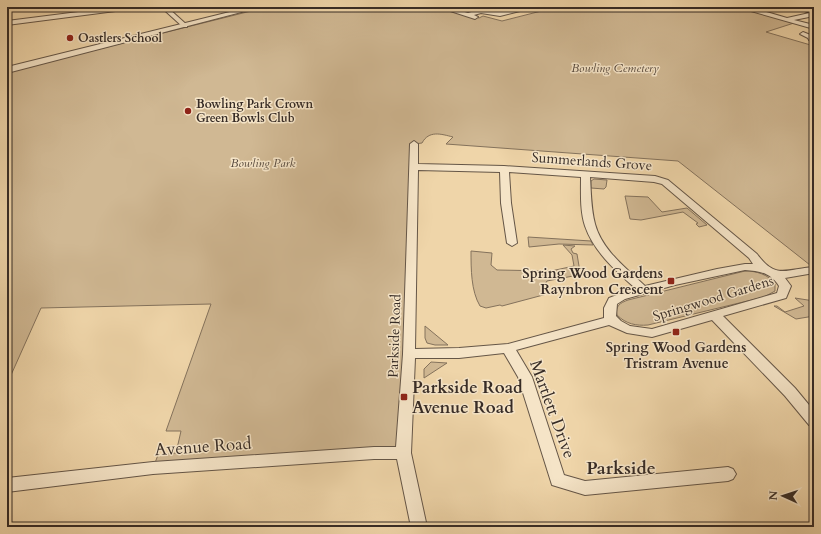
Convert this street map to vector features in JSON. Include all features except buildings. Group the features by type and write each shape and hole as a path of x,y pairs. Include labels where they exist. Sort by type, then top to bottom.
{"highway":[{"path":"801,7 814,13"}],"street":[{"path":"7,23 131,7"},
{"path":"164,7 185,26"},
{"path":"7,70 258,7"},
{"path":"441,7 480,18"},
{"path":"468,15 481,11 500,14 532,7"},
{"path":"538,7 545,9"},
{"path":"753,10 814,27"},
{"path":"787,20 814,13"},
{"path":"803,34 812,37"},
{"name":"Parkside Road","path":"414,144 409,354 403,453 419,527"},
{"name":"Summerlands Grove","path":"413,167 504,169 655,179 665,182 753,256 761,267"},
{"path":"504,169 506,203 512,243"},
{"path":"585,175 590,225 599,242 620,268 643,290"},
{"name":"Springwood Gardens","path":"746,267 761,267 779,276 785,286 782,294 714,316 652,333 639,332 621,326 611,320 609,313 610,306 614,301 643,290 746,267"},
{"path":"779,276 814,270"},
{"path":"714,316 790,392 814,421"},
{"path":"409,354 459,353 508,348 611,320"},
{"name":"Martlett Drive","path":"508,348 525,377 558,480 585,488 728,474"},
{"name":"Avenue Road","path":"7,485 153,468 374,453 403,453"}],"green space":[{"name":"Bowling Park","path":"267,7 441,7 479,18 483,16 502,21 557,7 567,7 581,11 612,7 737,7 794,23 766,32 814,46 814,265 810,265 678,161 446,144 453,137 440,134 428,136 422,143 414,144 403,453 153,468 158,455 176,453 181,431 166,431 211,304 41,308 7,384 7,72"},
{"path":"594,179 607,180 606,187 604,189 591,188 591,181"},
{"path":"625,196 648,197 662,212 687,208 707,225 699,227 696,224 698,223 683,212 641,220 630,219"},
{"path":"528,237 591,241 593,245 559,244 529,247"},
{"path":"563,245 575,246 571,249 573,253 577,254 580,272 573,276 547,281 543,287 547,294 502,306 500,305 486,308 480,306 473,287 471,251 492,253 491,265 497,270 551,271 574,266 572,255"},
{"path":"745,271 757,272 765,275 775,284 775,291 764,297 648,325 631,324 617,315 617,307 628,300"},
{"path":"795,298 814,301 814,316 796,319 774,306 777,306 785,312 804,306"},
{"path":"425,326 448,345 435,345 427,343 425,338"},
{"path":"431,362 447,363 424,378 424,369"}],"place":[{"name":"Oastlers School","path":"70,38"},
{"name":"Bowling Park Crown Green Bowls Club","path":"188,111"},
{"name":"Spring Wood Gardens Raynbron Crescent","path":"671,281"},
{"name":"Spring Wood Gardens Tristram Avenue","path":"676,332"},
{"name":"Parkside Road Avenue Road","path":"404,397"}],"district":[{"name":"Parkside","path":"621,468"}],"park label":[{"name":"Bowling Cemetery","path":"615,68"}]}
